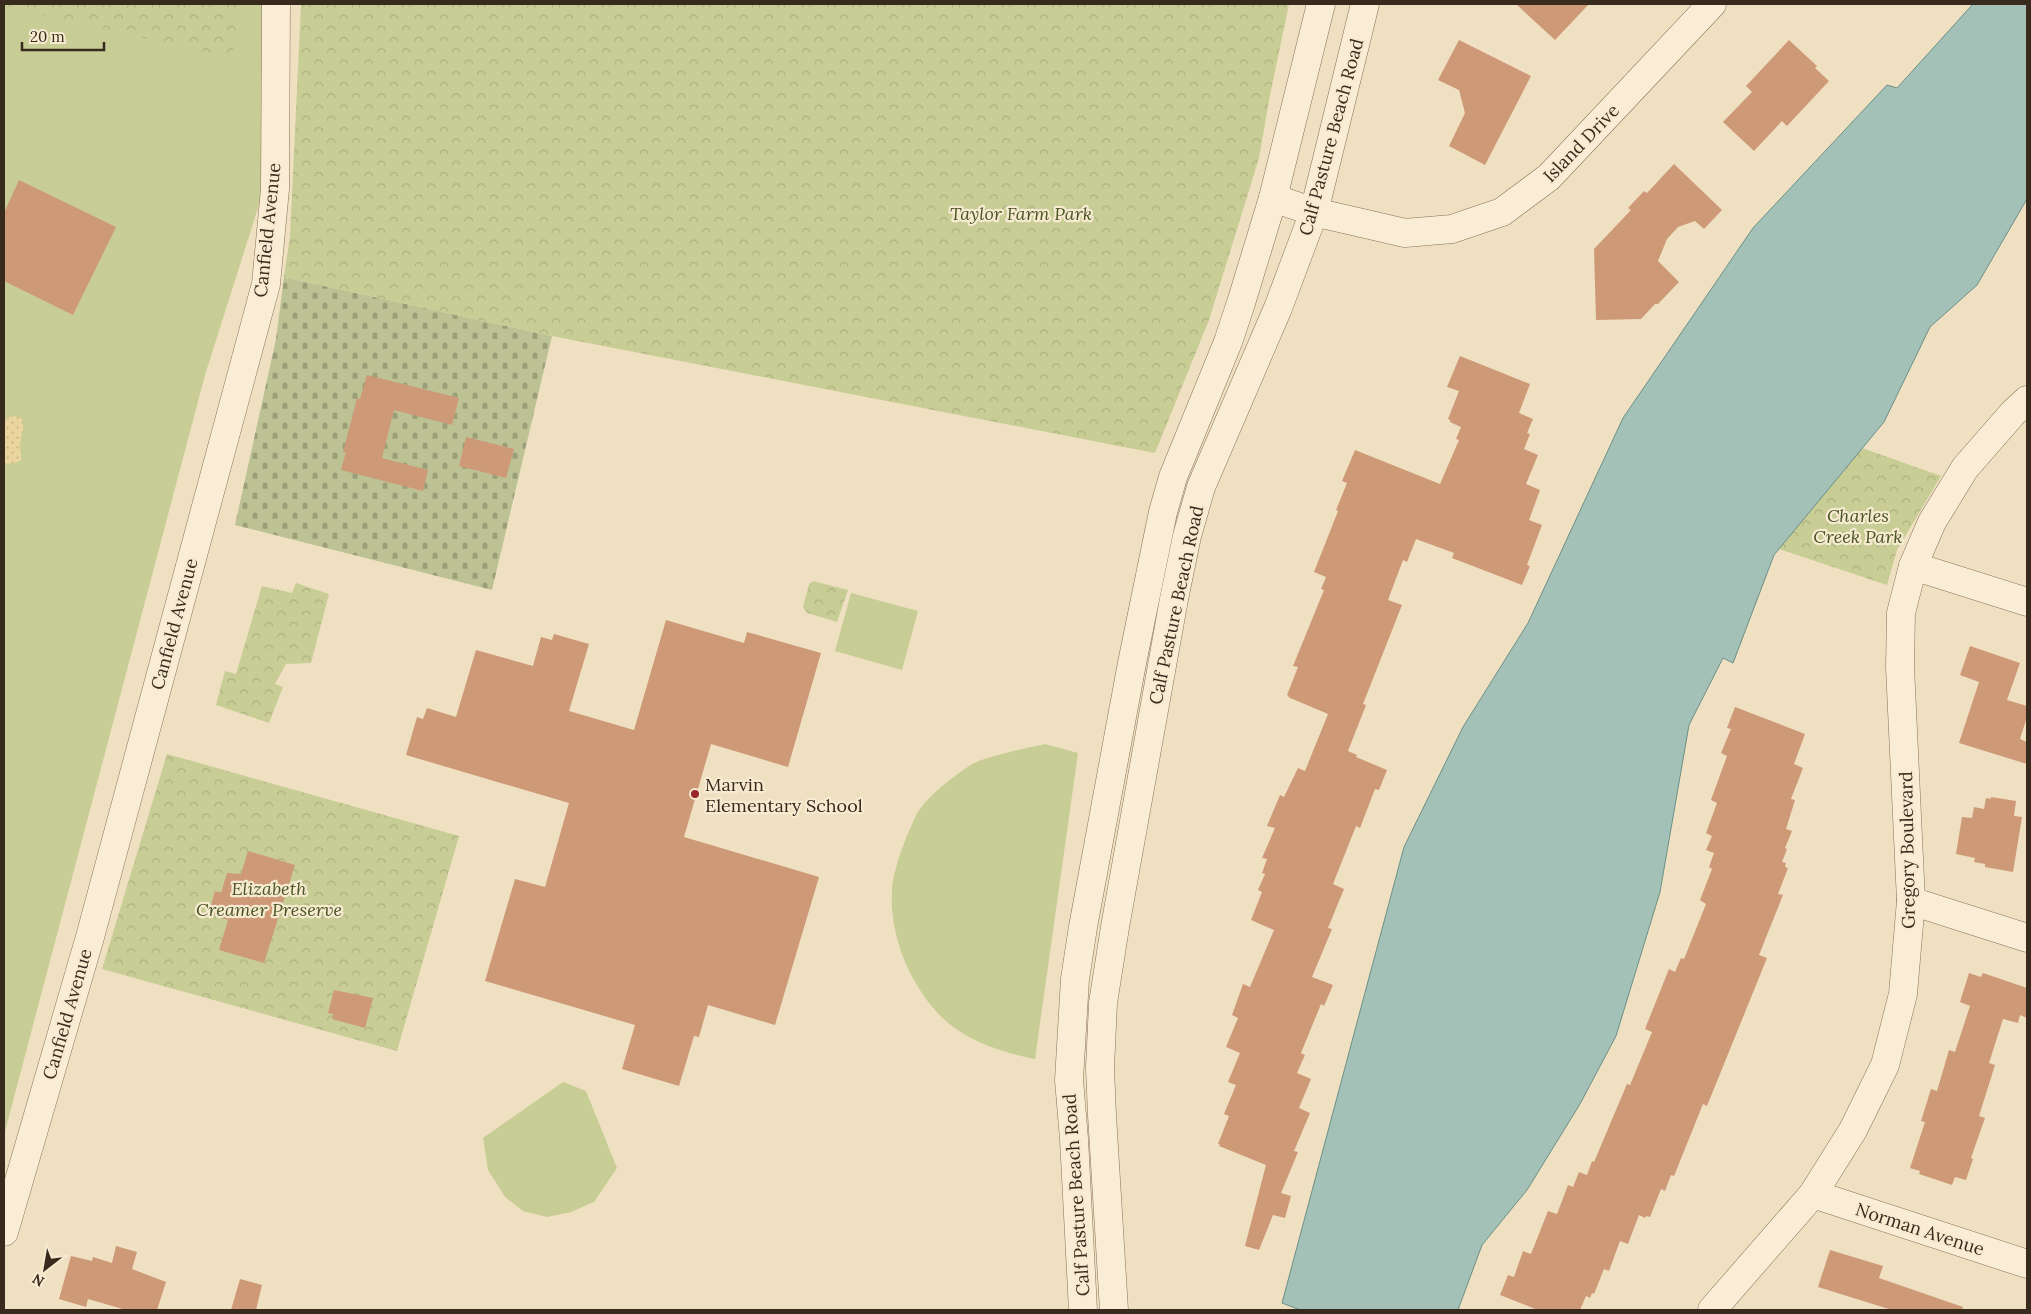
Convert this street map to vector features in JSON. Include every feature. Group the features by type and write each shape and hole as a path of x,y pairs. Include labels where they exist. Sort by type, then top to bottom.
{"street":[{"name":"Canfield Avenue","path":"4,1232 90,936 266,284 274,188 276,4"},
{"name":"Calf Pasture Beach Road","path":"1083,1310 1069,1080 1075,979 1083,927 1132,663 1163,512 1173,477 1238,311 1273,198 1321,4"},
{"name":"Calf Pasture Beach Road","path":"1114,1310 1101,1080 1103,1003 1174,599 1201,487 1278,308 1314,212 1365,4"},
{"name":"Island Drive","path":"1273,198 1314,212 1405,232 1452,229 1502,212 1549,178 1712,4"},
{"name":"Gregory Boulevard","path":"1712,1310 1812,1194 1853,1130 1885,1065 1903,994 1911,901 1900,667 1901,613 1913,566 1932,522 1965,468 2027,400"},
{"path":"1913,566 2027,602"},
{"path":"1911,901 2027,938"},
{"name":"Calf Pasture Beach Road","path":"1069,1080 1101,1080"},
{"name":"Norman Avenue","path":"1812,1194 2027,1264"}],"green space":[{"path":"4,4 271,4 264,189 205,375 4,1135"},
{"path":"4,4 243,4 231,58 4,6"},
{"name":"Taylor Farm Park","path":"301,4 1289,4 1259,158 1209,320 1155,453 552,336 284,277 290,236"},
{"path":"284,277 552,336 492,590 235,525 276,339"},
{"name":"Charles Creek Park","path":"1862,448 1941,476 1897,550 1887,585 1779,549"},
{"path":"813,581 848,590 837,622 807,613 803,607 809,584"},
{"path":"296,583 329,594 311,663 286,664 275,684 283,687 269,723 216,705 225,671 236,674 262,586 292,593"},
{"path":"851,593 918,611 902,670 835,651"},
{"path":"1045,744 1078,753 1035,1059 1012,1054 978,1042 957,1030 935,1010 914,980 905,962 894,927 892,890 898,861 910,829 922,806 935,792 972,764 1007,752"},
{"name":"Elizabeth Creamer Preserve","path":"167,754 459,836 397,1051 102,969"},
{"path":"563,1082 586,1091 617,1168 594,1202 571,1212 547,1217 523,1211 505,1197 488,1170 483,1138"}],"sand":[{"path":"17,416 22,419 23,423 20,446 21,460 16,463 7,464 4,461 4,423 8,417"}],"water":[{"path":"1973,4 2027,4 2027,199 1977,285 1930,327 1884,422 1774,555 1733,663 1723,658 1689,725 1660,892 1616,1036 1580,1104 1527,1190 1482,1245 1458,1310 1300,1310 1282,1303 1404,847 1463,727 1528,623 1623,418 1753,228 1887,85 1897,88"}],"building":[{"path":"1516,4 1589,4 1555,40"},
{"path":"1459,40 1531,76 1485,165 1449,146 1465,113 1459,90 1438,80"},
{"path":"1789,40 1817,66 1815,68 1829,81 1787,126 1782,121 1754,151 1723,122 1752,92 1746,86"},
{"path":"1674,164 1722,210 1704,229 1695,221 1678,227 1667,239 1658,261 1679,282 1641,319 1596,320 1594,249 1631,210 1628,208 1644,191 1647,193"},
{"path":"19,180 116,227 73,315 4,281 4,213"},
{"path":"1460,356 1530,384 1519,413 1533,419 1527,433 1530,434 1524,449 1538,455 1526,484 1540,490 1529,520 1542,525 1527,565 1530,566 1522,585 1452,558 1454,553 1416,539 1407,562 1403,560 1388,600 1402,605 1363,704 1366,705 1348,751 1357,755 1356,757 1387,770 1379,790 1375,789 1360,828 1356,826 1333,884 1344,889 1328,928 1332,929 1312,977 1333,985 1324,1006 1321,1004 1301,1053 1305,1055 1297,1073 1311,1079 1299,1108 1310,1113 1294,1151 1298,1152 1281,1193 1291,1196 1285,1218 1273,1215 1259,1250 1245,1246 1266,1165 1218,1144 1229,1116 1224,1114 1236,1085 1228,1082 1240,1053 1226,1047 1238,1018 1232,1015 1243,984 1250,987 1274,930 1251,920 1262,892 1258,890 1265,874 1262,873 1267,859 1262,858 1275,828 1267,826 1280,795 1284,797 1298,768 1305,771 1328,714 1287,695 1298,667 1293,666 1324,590 1321,589 1326,577 1314,572 1338,511 1336,510 1347,483 1342,481 1355,450 1440,484 1459,440 1456,439 1461,427 1450,422 1448,419 1459,391 1447,387"},
{"path":"367,375 459,398 452,425 394,410 382,458 428,470 423,491 341,470 346,452 343,452 357,398 360,399"},
{"path":"466,437 514,449 506,478 459,466"},
{"path":"666,620 744,643 747,632 821,653 788,767 711,744 684,837 819,877 775,1025 708,1005 699,1037 694,1036 679,1086 622,1069 635,1025 485,981 515,879 545,887 569,803 406,755 417,717 423,719 427,708 456,717 476,650 533,666 541,637 552,640 554,634 589,644 569,711 634,730"},
{"path":"1970,646 2020,663 2007,700 2027,706 2027,717 2020,739 2027,742 2027,764 1959,743 1979,682 1960,675"},
{"path":"1735,707 1805,734 1794,764 1803,768 1791,799 1795,800 1786,829 1792,831 1782,862 1786,863 1785,867 1788,868 1778,894 1783,895 1759,955 1767,958 1707,1106 1703,1104 1674,1176 1671,1175 1665,1191 1661,1189 1650,1217 1646,1216 1645,1218 1639,1215 1628,1244 1620,1241 1609,1271 1604,1269 1594,1294 1592,1293 1590,1298 1586,1296 1580,1310 1538,1310 1500,1295 1508,1275 1514,1277 1523,1251 1531,1254 1548,1211 1557,1214 1568,1185 1573,1187 1579,1172 1587,1175 1592,1161 1594,1162 1627,1084 1630,1085 1652,1032 1645,1029 1669,969 1675,972 1681,958 1684,959 1706,904 1700,900 1712,869 1709,867 1714,853 1706,850 1712,836 1706,833 1717,803 1711,800 1727,756 1721,753 1731,729 1727,728"},
{"path":"1991,797 2016,801 2014,816 2022,817 2013,872 1985,867 1985,864 1974,862 1975,858 1956,854 1962,817 1972,818 1974,807 1984,809 1986,798 1991,799"},
{"path":"248,851 295,865 264,963 219,950 228,920 209,913 215,891 221,893 227,873 241,874"},
{"path":"1969,973 1981,977 1983,973 2027,988 2027,1018 2020,1015 2018,1023 2003,1019 1989,1063 1995,1065 1979,1116 1985,1118 1971,1158 1973,1159 1966,1180 1955,1177 1952,1185 1919,1174 1920,1171 1910,1168 1925,1122 1921,1121 1931,1089 1937,1091 1949,1050 1955,1052 1970,1006 1960,1002"},
{"path":"334,990 373,998 365,1028 332,1019 333,1014 328,1013"},
{"path":"116,1246 137,1252 132,1269 166,1282 157,1310 126,1310 88,1299 86,1307 59,1299 71,1256 92,1261 93,1257 112,1263"},
{"path":"1830,1250 1883,1266 1879,1278 1963,1307 1962,1310 1892,1310 1818,1287"},
{"path":"240,1279 262,1285 256,1310 231,1310"}],"place":[{"name":"Marvin Elementary School","path":"695,794"}]}
